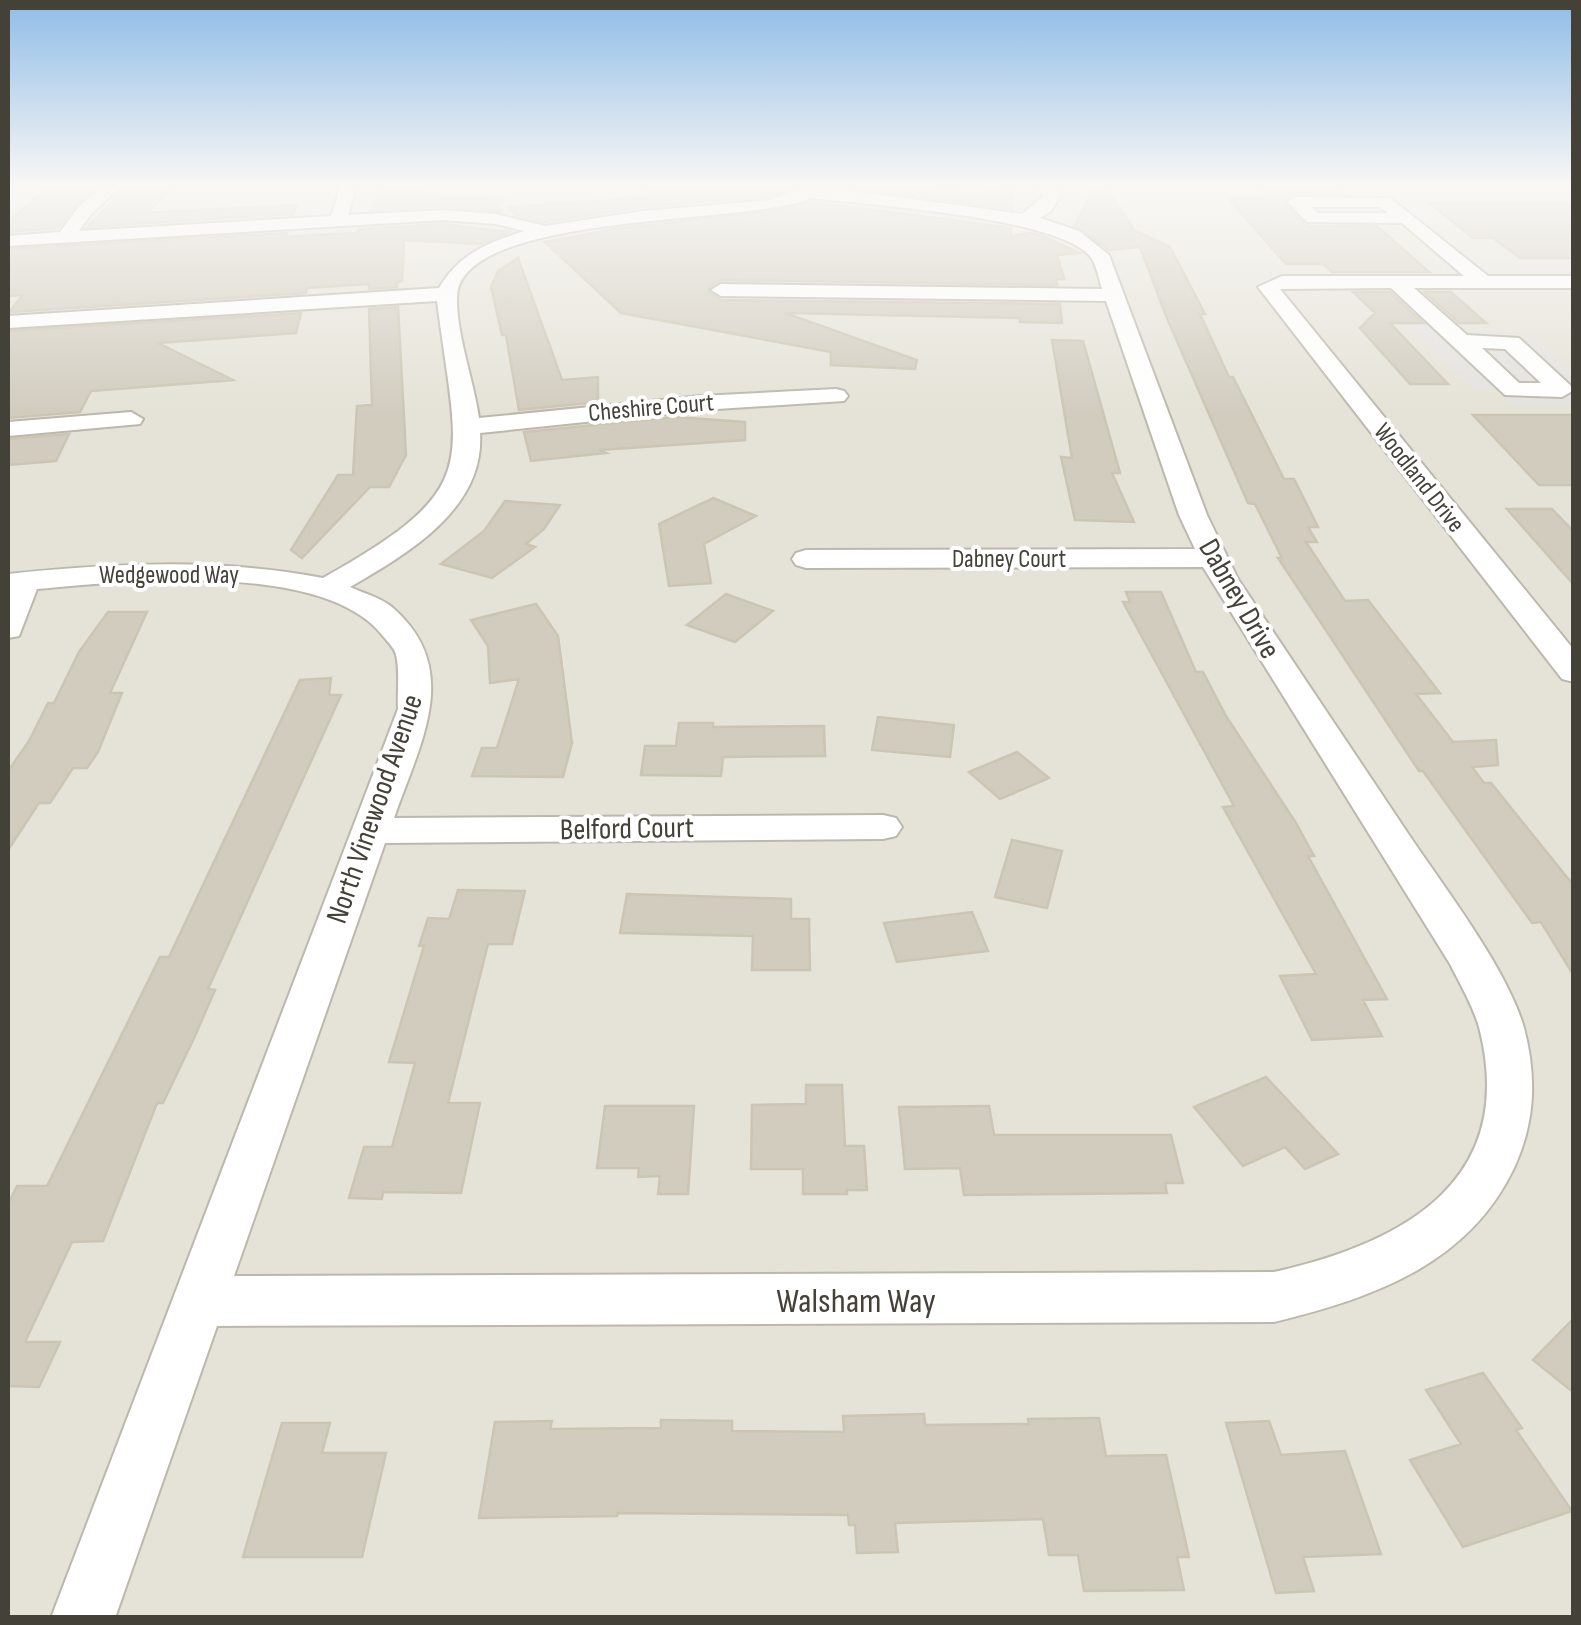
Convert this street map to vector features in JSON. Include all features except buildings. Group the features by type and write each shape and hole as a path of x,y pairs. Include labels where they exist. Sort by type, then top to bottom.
{"street":[{"path":"329,587 394,548 444,502 467,458 466,426 446,294 456,274 471,261"},
{"name":"Dabney Drive","path":"1099,261 1193,515 1213,558 1241,608 1470,960 1493,1005 1509,1065 1511,1098 1497,1161 1479,1188"},
{"path":"1458,261 1483,282"},
{"path":"1396,282 1574,282"},
{"path":"1396,282 1461,342"},
{"name":"Woodland Drive","path":"1396,282 1272,284 1268,288 1574,672"},
{"path":"721,290 1114,295"},
{"path":"8,322 446,294"},
{"name":"Cheshire Court","path":"466,426 682,405 836,396"},
{"path":"8,429 130,419"},
{"name":"Dabney Court","path":"806,559 1213,558"},
{"name":"Wedgewood Way","path":"16,583 129,573 210,572 286,578 329,587"},
{"path":"8,629 16,583"},
{"name":"North Vinewood Avenue","path":"83,1618 415,709 418,675 408,645 381,613 329,587"},
{"name":"Belford Court","path":"370,832 883,827"},
{"name":"Walsham Way","path":"198,1301 1274,1297 1380,1268 1459,1216 1479,1188"}],"shaded area":[{"path":"8,261 1573,261 1573,1617 8,1618"},
{"path":"1406,321 1425,321 1459,331 1507,331 1516,338 1534,338 1573,373 1573,405 1512,404 1495,389 1473,389"}]}
